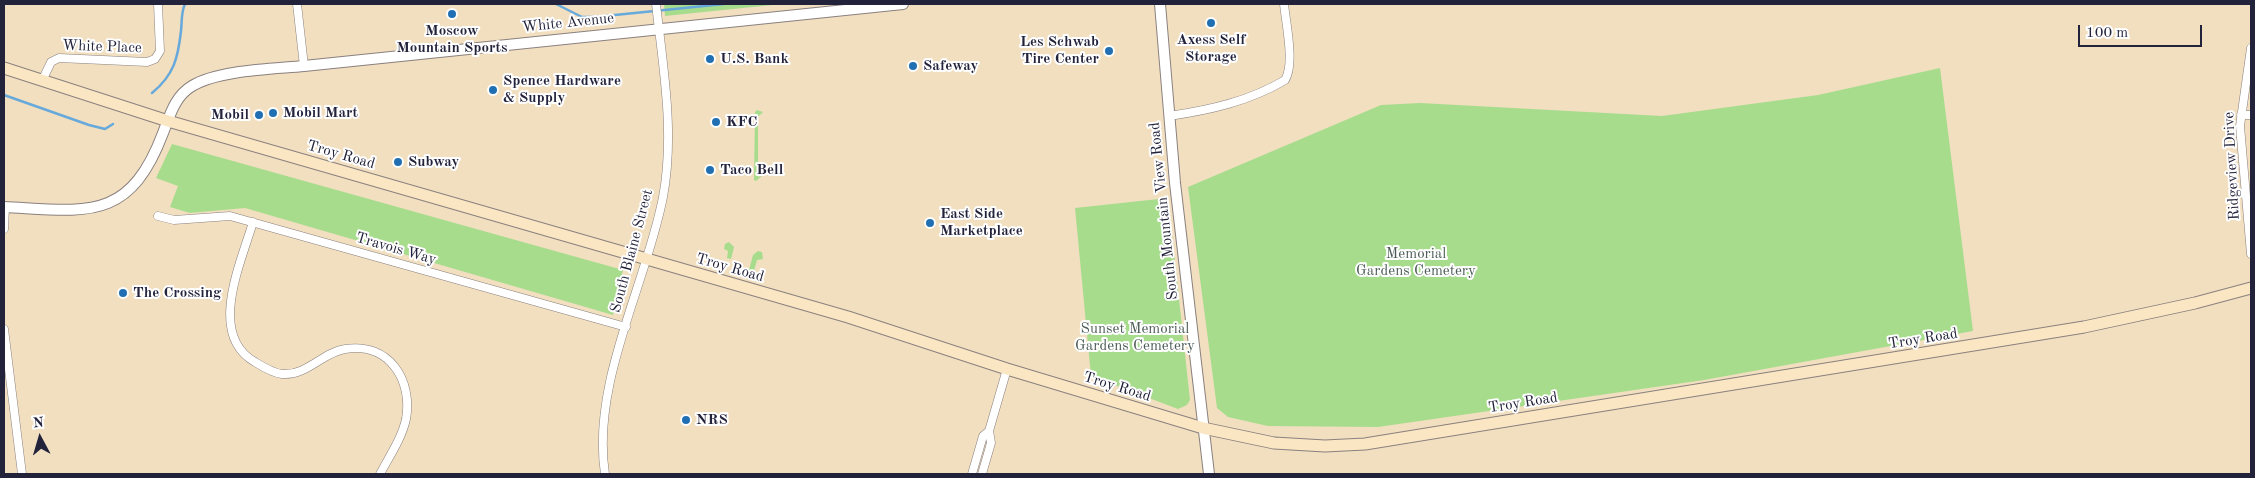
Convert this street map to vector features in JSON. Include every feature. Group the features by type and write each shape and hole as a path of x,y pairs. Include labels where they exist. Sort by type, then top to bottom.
{"main road":[{"name":"Troy Road","path":"4,68 168,121 848,317 1008,369 1203,428 1274,443 1325,446 1365,444 2075,328 2140,316 2251,288"}],"street":[{"name":"White Place","path":"42,81 46,68 55,59 152,62 158,56 160,42 158,4"},
{"path":"297,4 304,66"},
{"name":"South Blaine Street","path":"605,474 603,431 611,381 663,196 669,148 656,4"},
{"name":"White Avenue","path":"4,207 68,210 96,207 116,200 130,189 146,171 154,158 176,100 202,80 304,66 659,26 903,4"},
{"name":"South Mountain View Road","path":"1160,4 1169,116 1209,474"},
{"path":"1169,116 1212,109 1239,101 1285,80 1290,69 1284,4"},
{"name":"Ridgeview Drive","path":"2251,48 2241,115 2251,254"},
{"path":"2241,115 2251,115"},
{"path":"4,207 4,229"},
{"name":"Travois Way","path":"158,216 174,220 230,216 626,327"},
{"path":"252,222 229,305 230,325 236,346 246,357 282,374 294,373 345,349 375,351 388,357 396,368 403,385 406,419 402,432 380,474"},
{"path":"4,329 22,474"},
{"path":"982,474 991,443 990,431 1008,369"},
{"path":"4,410 14,409"},
{"path":"972,474 983,436 990,431"}],"green space":[{"path":"664,4 782,4 665,16"},
{"name":"Memorial Gardens Cemetery","path":"1940,68 1973,331 1704,380 1378,427 1268,426 1228,417 1217,408 1188,187 1381,105 1420,103 1662,116 1818,95"},
{"path":"757,110 763,112 758,117 758,177 763,175 756,181 754,180 755,112"},
{"path":"172,144 623,270 613,315 245,208 190,213 170,207 178,186 156,178"},
{"name":"Sunset Memorial Gardens Cemetery","path":"1168,198 1190,400 1187,405 1178,409 1091,376 1075,208"},
{"path":"729,242 734,247 731,259 727,258 728,251 724,249 725,244"},
{"path":"758,251 762,252 763,259 757,260 754,271 749,270 753,255"}],"waterway":[{"path":"152,93 165,80 174,65 185,4"},
{"path":"556,4 582,17 724,4"},
{"path":"4,95 89,125 105,129 113,124"}],"place":[{"name":"Moscow Mountain Sports","path":"452,14"},
{"name":"Axess Self Storage","path":"1211,23"},
{"name":"Les Schwab Tire Center","path":"1109,51"},
{"name":"U.S. Bank","path":"710,59"},
{"name":"Safeway","path":"913,66"},
{"name":"Spence Hardware & Supply","path":"493,90"},
{"name":"Mobil Mart","path":"273,113"},
{"name":"Mobil","path":"259,115"},
{"name":"KFC","path":"716,122"},
{"name":"Subway","path":"398,162"},
{"name":"Taco Bell","path":"710,170"},
{"name":"East Side Marketplace","path":"930,223"},
{"name":"The Crossing","path":"123,293"},
{"name":"NRS","path":"686,420"}]}
